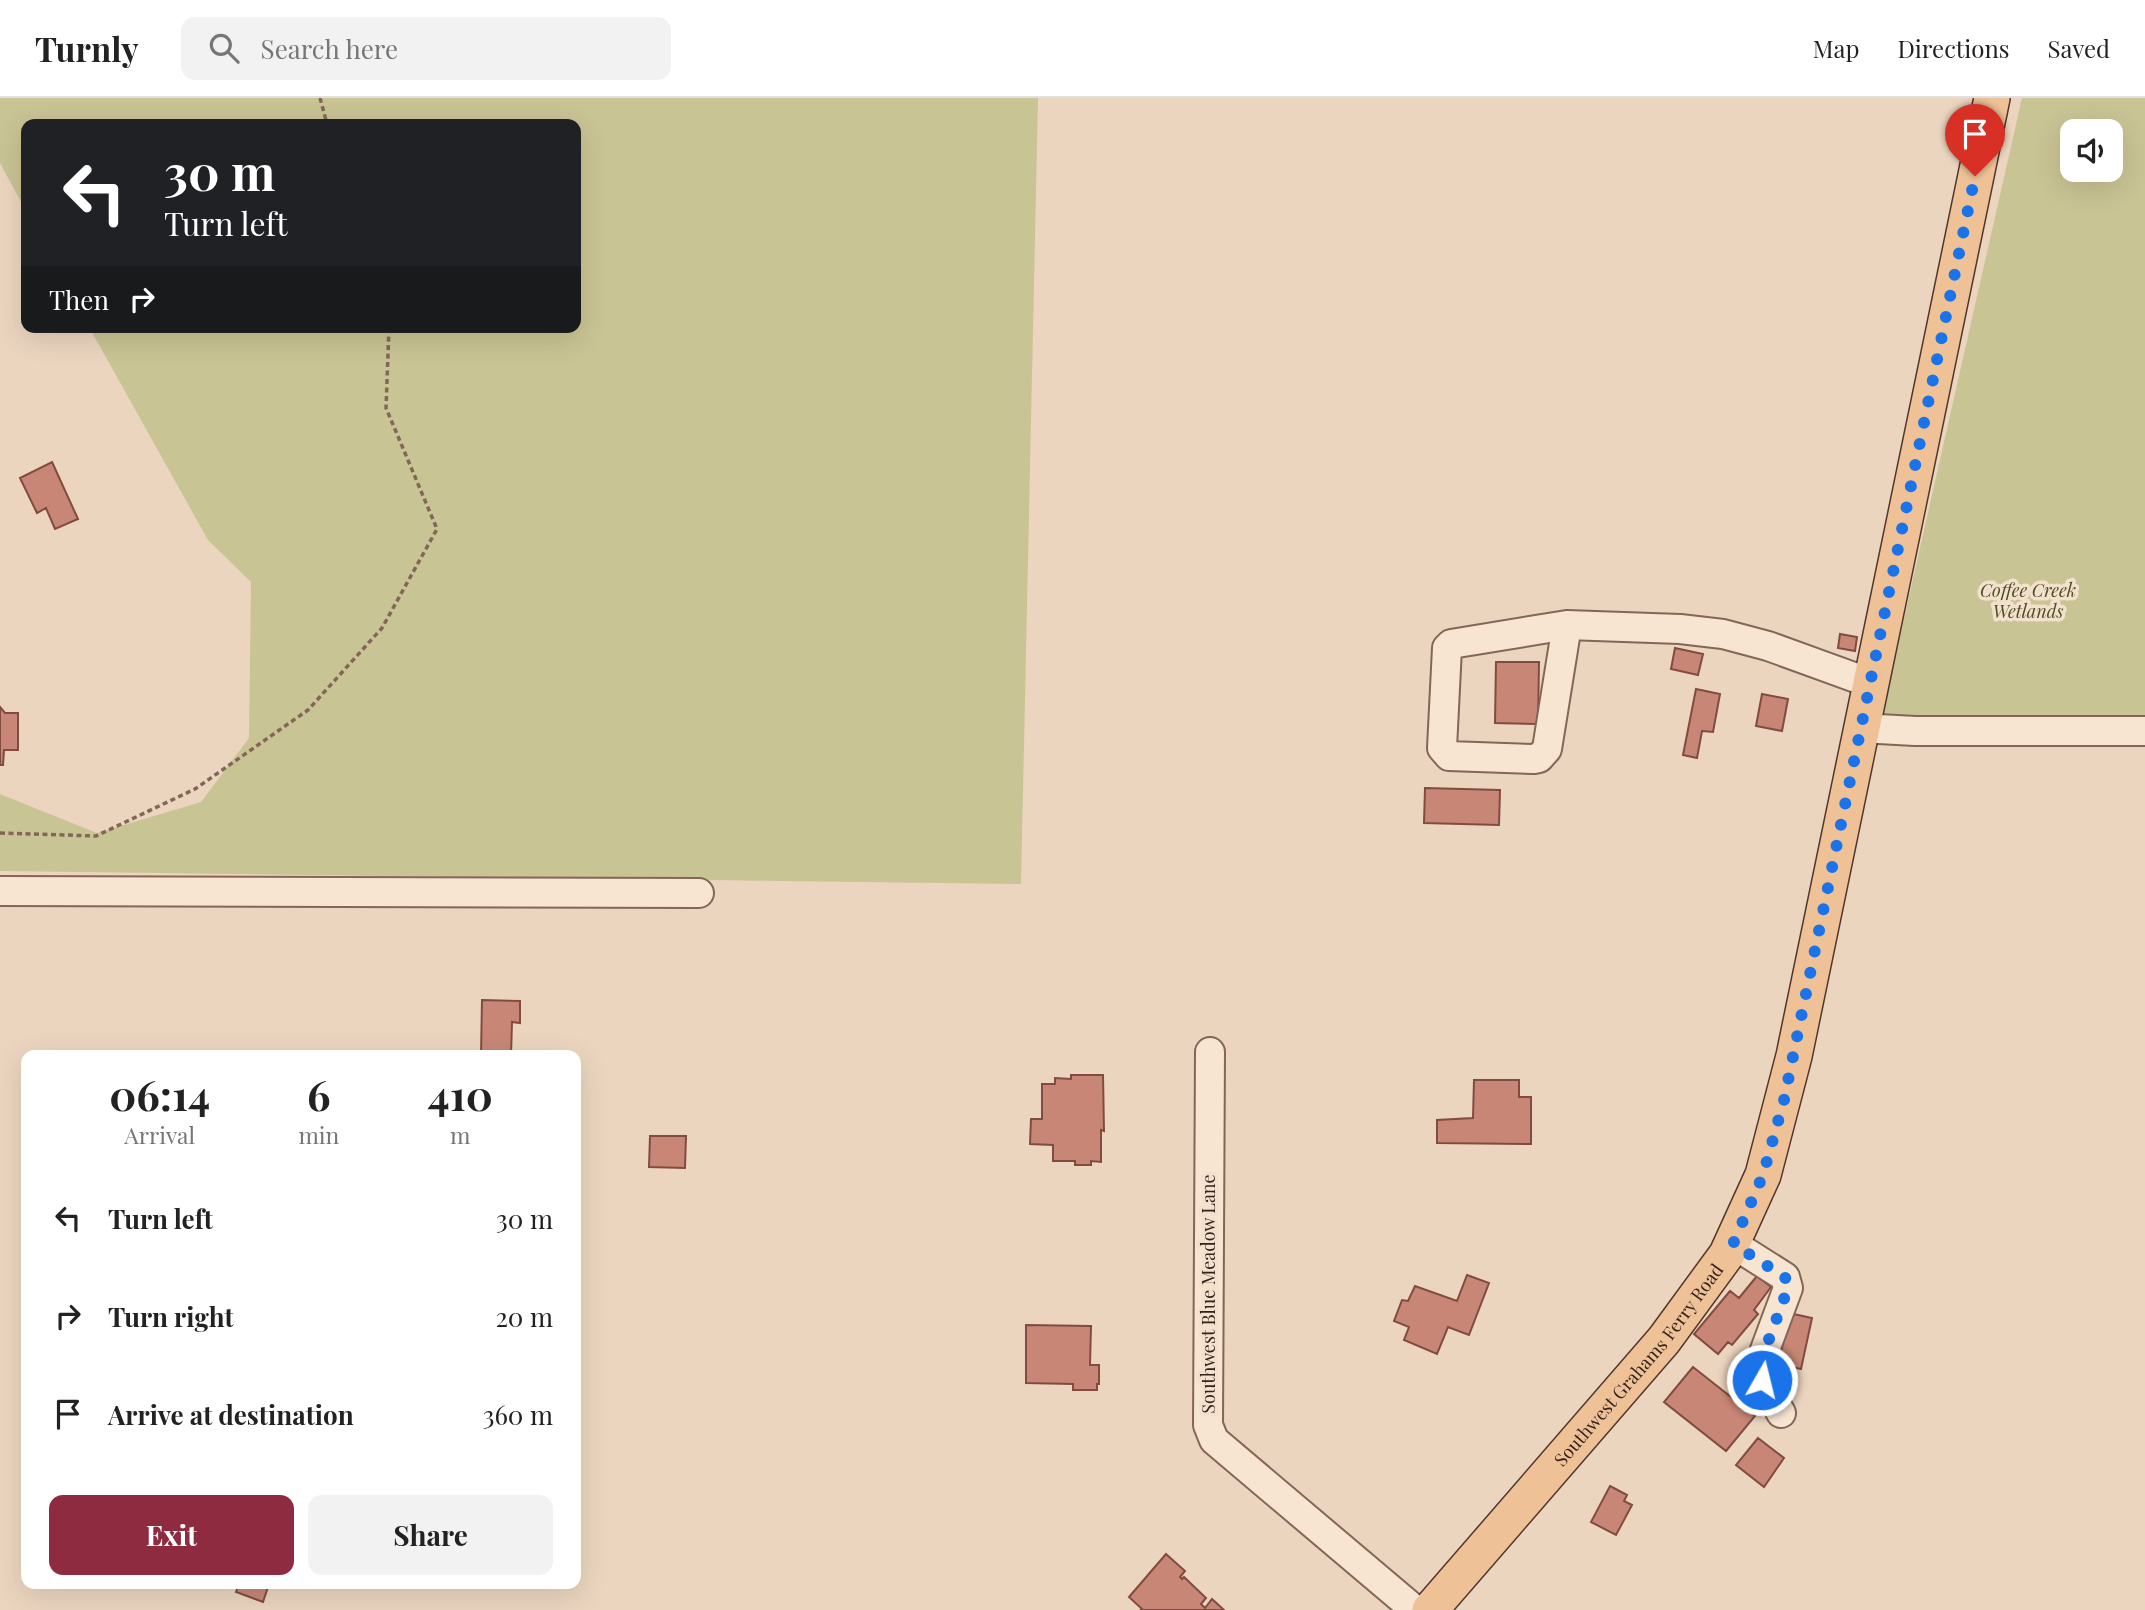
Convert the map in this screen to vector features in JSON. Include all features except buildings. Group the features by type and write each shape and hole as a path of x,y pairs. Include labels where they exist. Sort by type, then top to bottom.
{"main road":[{"name":"Southwest Grahams Ferry Road","path":"1430,1610 1664,1340 1698,1297 1733,1244 1763,1175 1784,1100 1992,98"}],"street":[{"path":"1567,625 1544,754 1534,759 1449,756 1444,752 1442,748 1447,648 1451,644 1567,625 1680,629 1723,634 1768,646 1870,683"},
{"path":"1860,728 1915,731 2145,731"},
{"path":"0,891 699,893"},
{"name":"Southwest Blue Meadow Lane","path":"1210,1052 1208,1425 1214,1440 1415,1610"},
{"path":"1733,1244 1785,1277 1788,1288 1759,1366 1762,1380 1781,1413"}],"path":[{"path":"320,98 326,119"},
{"path":"0,833 96,836 195,789 308,710 382,628 437,529 386,408 389,333"}],"green space":[{"path":"0,98 1038,98 1021,884 0,871 0,794 97,833 201,802 249,738 251,582 208,540 92,333 581,333 581,119 21,119 21,202 0,163"},
{"name":"Coffee Creek Wetlands","path":"2022,98 2145,98 2145,722 1881,720"}],"route":[{"path":"1762,1380 1759,1366 1788,1288 1785,1277 1733,1244 1748,1214 1772,1150 1794,1056 1975,176"}]}
